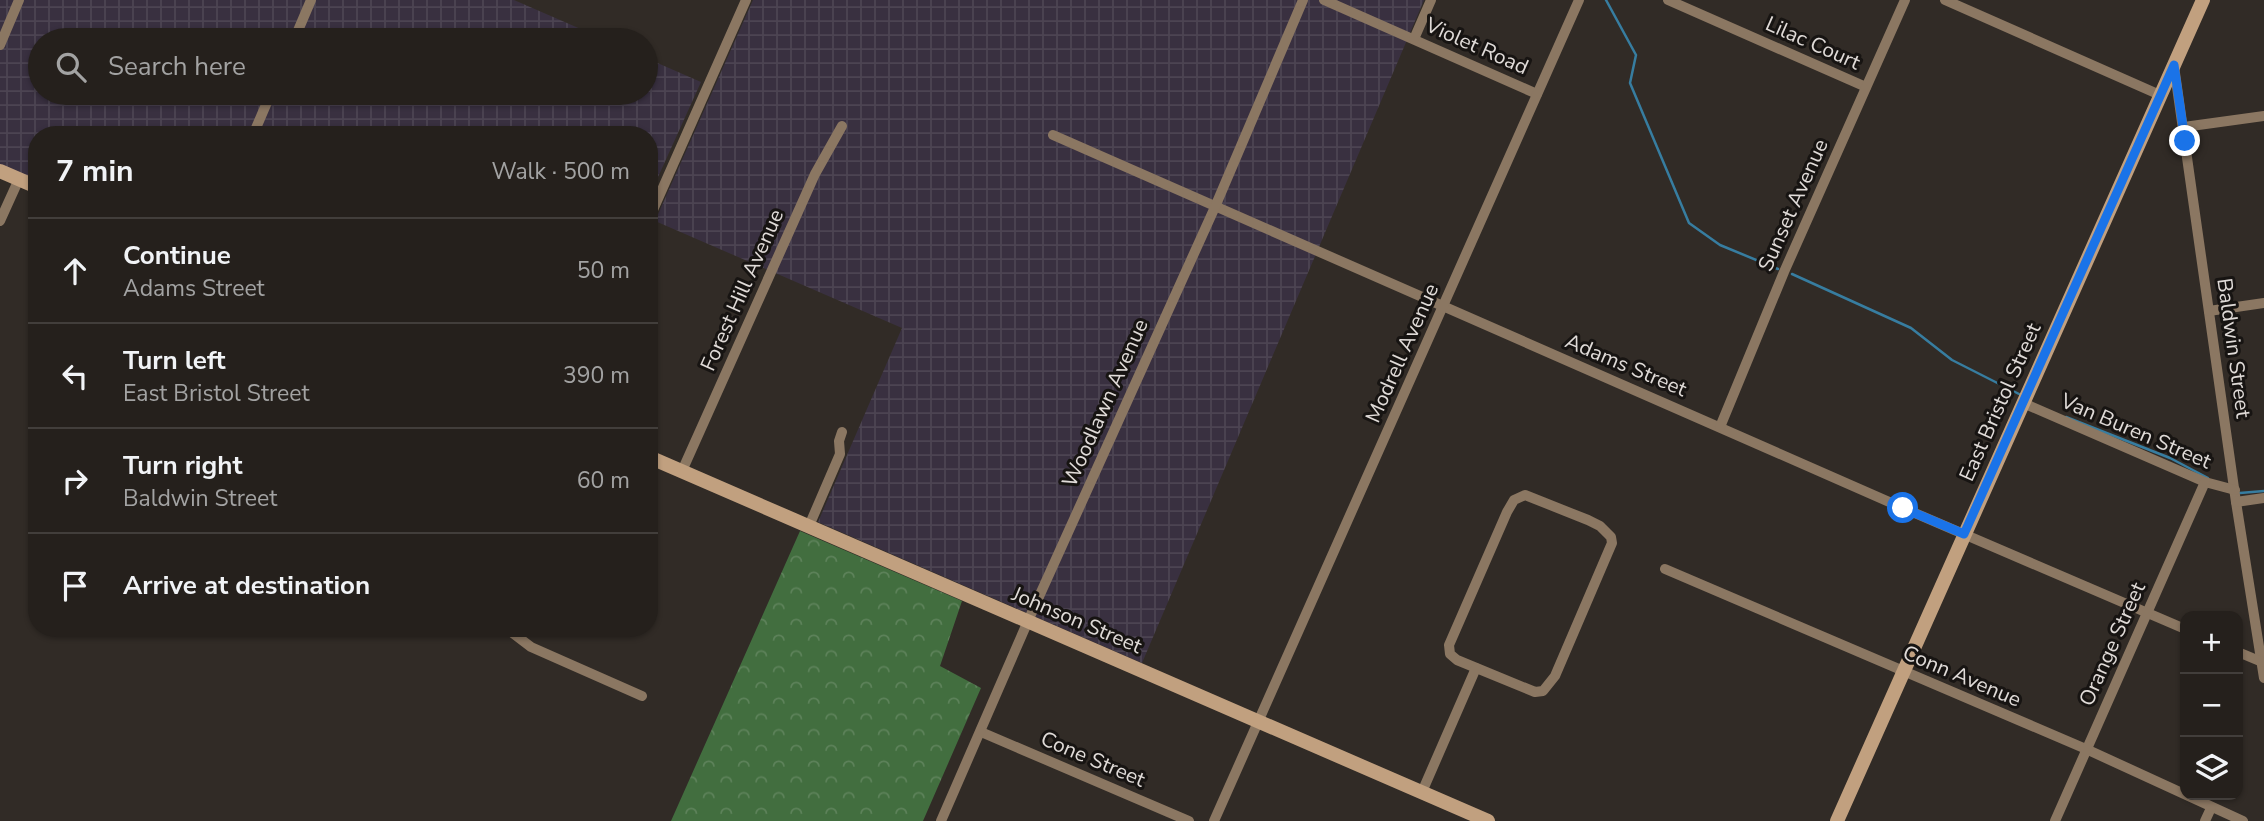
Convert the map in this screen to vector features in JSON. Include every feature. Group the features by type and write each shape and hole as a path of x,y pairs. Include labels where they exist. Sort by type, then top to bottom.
{"street":[{"path":"0,45 19,0"},
{"path":"299,28 311,0"},
{"path":"658,199 746,0"},
{"name":"Woodlawn Avenue","path":"941,821 1215,207 1303,0"},
{"name":"Violet Road","path":"1324,0 1537,94"},
{"path":"1414,39 1431,0"},
{"name":"Modrell Avenue","path":"1214,821 1579,0"},
{"name":"Lilac Court","path":"1668,0 1866,87"},
{"name":"Sunset Avenue","path":"1720,427 1784,272 1905,0"},
{"path":"1945,0 2160,95"},
{"name":"East Bristol Street","path":"1842,819 1903,671 2203,0"},
{"name":"Baldwin Street","path":"2174,65 2236,502 2264,677"},
{"path":"257,126 266,105"},
{"path":"2184,127 2264,116"},
{"name":"Forest Hill Avenue","path":"682,471 815,174 842,126"},
{"name":"Adams Street","path":"1053,135 2180,627"},
{"path":"0,171 28,183"},
{"path":"0,221 19,179"},
{"path":"2209,311 2264,303"},
{"name":"Van Buren Street","path":"2022,403 2205,482 2235,490"},
{"path":"809,526 841,454 839,441 842,432"},
{"name":"Johnson Street","path":"658,461 1488,821"},
{"name":"Orange Street","path":"2055,821 2205,482"},
{"path":"1524,495 1534,497 1600,526 1611,537 1610,550 1549,686 1543,691 1535,692 1476,668 1457,660 1450,654 1449,645 1514,500 1524,495"},
{"path":"2236,502 2264,498"},
{"name":"Conn Avenue","path":"1665,569 2086,749 2243,821"},
{"path":"518,637 531,647 642,696"},
{"path":"2243,654 2262,662"},
{"path":"1422,792 1476,668"},
{"name":"Cone Street","path":"981,732 1189,821"},
{"path":"2205,821 2211,808"}],"shaded area":[{"path":"0,0 514,0 578,28 28,28 28,105 658,105 658,63 701,82 658,177 658,126 28,126 28,177 0,165"},
{"path":"753,0 1424,0 1142,663 818,522 902,328 658,222 658,214"}],"green space":[{"path":"800,531 962,601 940,666 981,688 923,821 671,821"}],"waterway":[{"path":"1606,0 1636,55 1630,83 1689,223 1720,245 1778,269"},
{"path":"1792,274 1911,328 1952,360 2023,396"},
{"path":"2066,417 2170,458 2208,478"},
{"path":"2240,493 2264,491"}],"route":[{"path":"1903,508 1964,534 2174,65 2185,141"}]}
